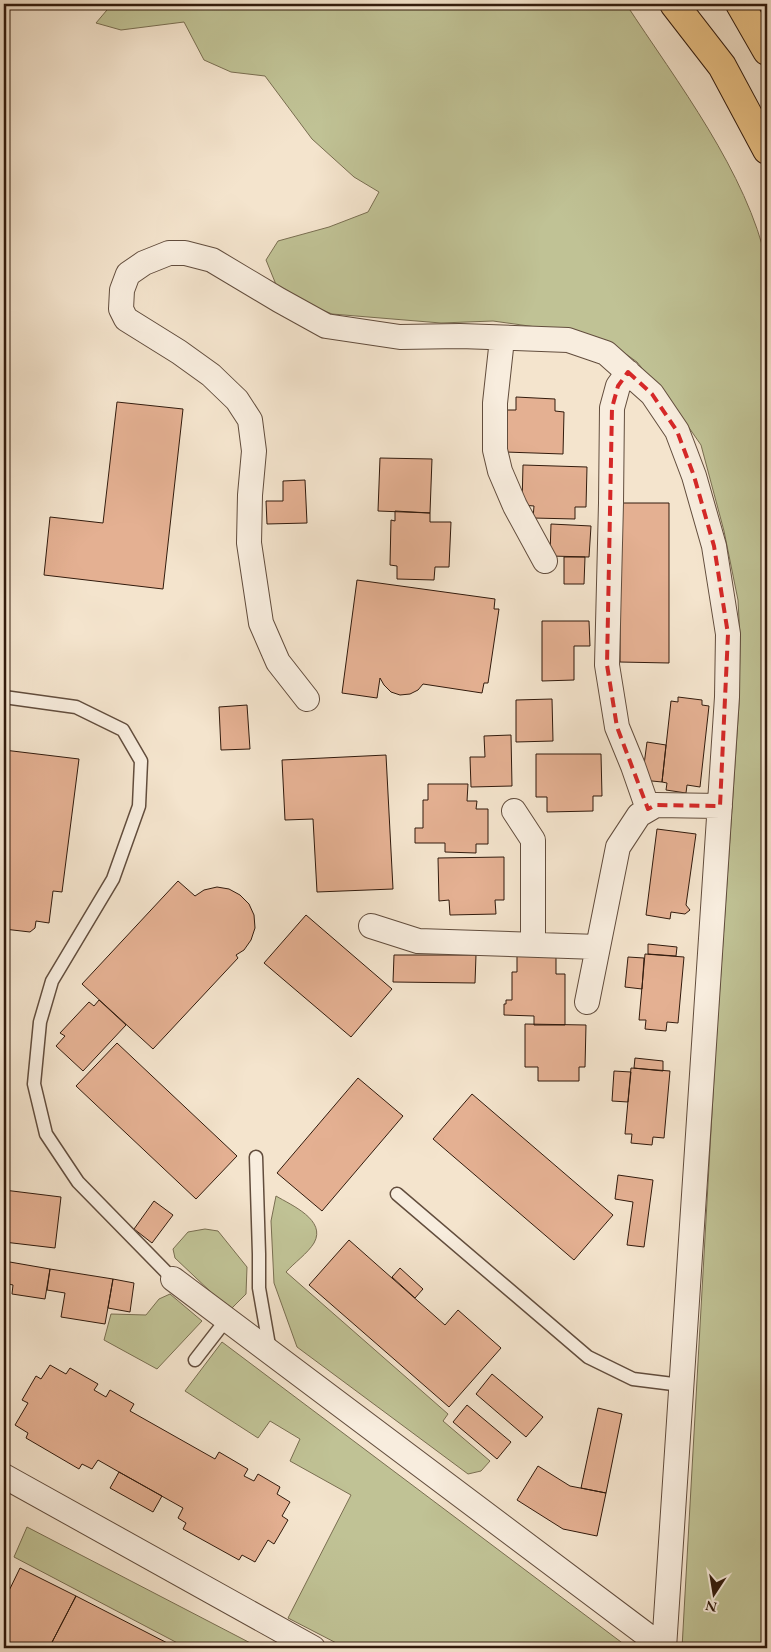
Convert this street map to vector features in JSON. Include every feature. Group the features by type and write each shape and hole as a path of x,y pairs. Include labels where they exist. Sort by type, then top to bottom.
{"main road":[{"path":"674,4 722,66 767,150"},
{"path":"740,4 767,50"}],"street":[{"path":"307,699 278,662 261,623 249,543 250,495 254,450 250,420 237,400 210,375 179,352 126,319 121,309 122,290 128,274 144,263 169,253 185,253 212,260 326,326 400,337 460,336 568,340 606,354 652,394 677,431 694,476 714,546 728,634 727,697 664,1648"},
{"path":"502,339 495,403 495,450 500,471 515,506 546,561"},
{"path":"628,372 618,386 612,408 607,665 617,727 634,766 648,809"},
{"path":"588,1002 618,848 639,815 656,805 720,806"},
{"path":"514,811 533,840 532,945"},
{"path":"371,926 418,941 598,947"},
{"path":"172,1279 664,1648"},
{"path":"4,1476 313,1648"}],"lane":[{"path":"4,697 76,707 123,730 140,761 139,806 113,879 52,980 40,1022 34,1084 46,1134 78,1182 172,1279"},
{"path":"256,1157 259,1288 271,1354"},
{"path":"397,1194 588,1357 633,1379 681,1385"},
{"path":"195,1360 226,1320"}],"highlighted area":[{"path":"628,372 652,394 677,431 694,476 714,546 728,634 720,806 656,805 648,809 617,727 607,665 612,408 618,386"}],"green space":[{"path":"112,4 626,4 688,96 727,162 744,196 767,264 767,1648 682,1648 715,1059 739,704 740,638 738,600 724,531 701,445 683,419 637,362 612,344 565,331 493,321 441,323 332,314 296,299 277,287 266,260 278,241 329,227 368,212 379,192 354,177 312,139 265,76 231,72 204,60 184,22 121,30 96,23"},
{"path":"276,1196 306,1214 316,1227 317,1235 314,1243 286,1272 448,1414 443,1421 490,1461 481,1471 468,1474 297,1347 274,1283 271,1221"},
{"path":"205,1229 218,1231 247,1267 246,1294 232,1308 213,1294 175,1258 173,1249 188,1232"},
{"path":"170,1294 202,1321 157,1369 104,1340 111,1314 146,1315 159,1299"},
{"path":"222,1342 625,1645 626,1648 346,1648 288,1618 351,1495 290,1461 300,1439 270,1421 258,1438 185,1391"},
{"path":"27,1527 260,1648 187,1648 14,1557"}],"building":[{"path":"516,397 555,399 555,411 564,412 563,454 505,452 507,410 516,410"},
{"path":"117,402 183,409 163,589 44,575 50,517 103,523"},
{"path":"380,458 432,459 430,513 378,511"},
{"path":"523,465 587,467 586,507 575,507 575,519 533,518 534,506 522,505"},
{"path":"305,480 307,523 267,524 266,501 283,501 283,481"},
{"path":"620,503 669,503 669,663 620,662"},
{"path":"395,511 430,513 430,522 451,522 449,567 435,567 434,580 397,579 397,566 390,565 391,520 395,521"},
{"path":"551,524 591,526 589,557 550,556"},
{"path":"564,557 585,557 584,584 564,584"},
{"path":"357,580 495,599 494,609 499,609 488,683 484,683 482,693 423,684 418,690 410,694 400,695 391,692 380,678 377,698 342,693"},
{"path":"542,621 589,621 590,646 574,646 574,680 542,681"},
{"path":"678,697 702,700 702,705 709,706 700,787 687,785 686,793 666,790 667,783 662,782 671,701 678,702"},
{"path":"552,699 553,741 516,742 516,700"},
{"path":"247,705 250,749 221,750 219,707"},
{"path":"511,735 512,786 471,787 470,757 485,757 484,736"},
{"path":"647,742 666,745 662,782 642,780"},
{"path":"4,750 79,759 62,892 53,891 49,923 36,921 35,928 30,932 4,929"},
{"path":"536,754 601,754 602,796 593,796 593,811 547,812 547,797 536,797"},
{"path":"386,755 393,889 317,892 313,819 285,820 282,760"},
{"path":"428,784 468,784 467,801 477,801 476,809 488,809 488,844 476,844 476,853 445,852 445,843 415,843 415,828 423,828 423,800 428,800"},
{"path":"657,829 696,834 686,905 690,910 685,914 671,912 670,919 646,915"},
{"path":"504,857 504,900 495,900 496,914 450,915 449,900 439,901 438,858"},
{"path":"178,881 195,896 204,890 217,887 229,889 240,895 249,904 254,915 255,928 251,940 244,950 236,955 238,958 153,1049 82,984"},
{"path":"306,915 392,989 351,1037 264,963"},
{"path":"648,944 677,947 676,956 648,954"},
{"path":"645,954 684,957 678,1023 667,1022 666,1031 645,1029 646,1020 639,1020"},
{"path":"394,955 476,955 475,983 393,982"},
{"path":"517,956 556,957 556,974 565,974 565,1025 534,1025 534,1016 504,1015 506,1000 512,1000 512,972 517,972"},
{"path":"628,957 644,958 642,989 625,987"},
{"path":"99,1000 126,1025 83,1071 56,1046 65,1036 60,1033 89,1002 94,1006"},
{"path":"525,1024 586,1025 585,1067 579,1067 579,1081 538,1081 538,1067 525,1067"},
{"path":"117,1043 237,1156 196,1199 76,1086"},
{"path":"635,1058 663,1061 663,1071 634,1068"},
{"path":"631,1068 670,1071 664,1138 653,1137 652,1145 631,1143 632,1134 625,1134"},
{"path":"614,1071 631,1072 628,1102 612,1101"},
{"path":"358,1078 403,1116 322,1211 277,1173"},
{"path":"472,1094 613,1215 574,1260 433,1139"},
{"path":"618,1175 653,1180 644,1247 627,1245 633,1202 615,1199"},
{"path":"4,1190 61,1197 55,1248 4,1242"},
{"path":"154,1201 173,1215 152,1243 134,1229"},
{"path":"349,1240 445,1325 458,1310 501,1348 449,1407 309,1285"},
{"path":"4,1261 50,1269 45,1299 12,1294 13,1285 4,1283"},
{"path":"400,1268 423,1289 415,1298 392,1277"},
{"path":"50,1269 113,1279 105,1324 61,1317 65,1293 47,1290"},
{"path":"113,1279 134,1283 130,1312 108,1308"},
{"path":"50,1365 66,1374 70,1368 98,1384 94,1390 106,1397 110,1390 134,1404 130,1411 215,1459 219,1452 248,1469 244,1476 254,1481 258,1474 280,1487 277,1494 290,1502 282,1516 288,1520 274,1544 268,1540 255,1562 242,1555 239,1560 183,1529 186,1523 178,1518 183,1508 98,1460 92,1469 82,1464 79,1469 26,1438 28,1433 15,1425 28,1403 22,1400 36,1376 41,1379"},
{"path":"492,1374 543,1417 526,1437 476,1394"},
{"path":"467,1405 511,1442 497,1459 453,1422"},
{"path":"598,1408 622,1414 606,1493 581,1488"},
{"path":"538,1466 570,1486 606,1493 597,1536 563,1529 517,1500"},
{"path":"119,1472 162,1496 153,1512 110,1488"},
{"path":"20,1568 76,1596 49,1648 4,1648 4,1601"},
{"path":"76,1596 177,1648 49,1648"}]}
